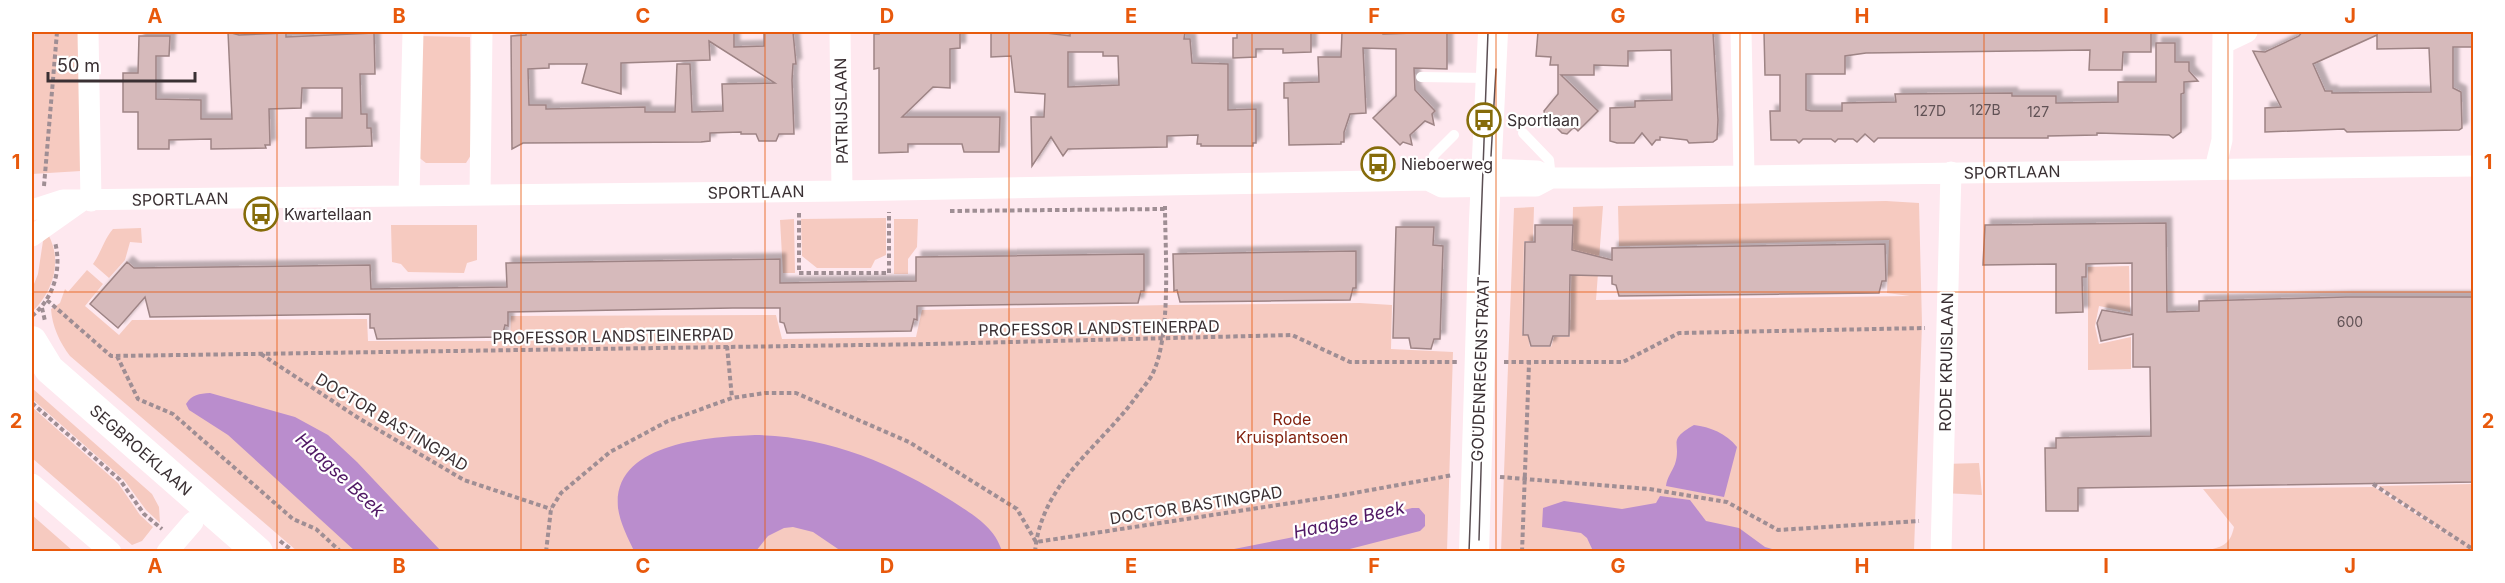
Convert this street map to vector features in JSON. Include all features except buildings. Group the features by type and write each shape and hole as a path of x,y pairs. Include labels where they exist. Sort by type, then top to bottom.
{"main road":[{"path":"1486,178 1493,32"},
{"name":"GOUDENREGENSTRAAT","path":"1474,552 1486,178"},
{"name":"SEGBROEKLAAN","path":"32,341 49,369 258,552"},
{"name":"SEGBROEKLAAN","path":"32,381 178,538 228,552"}],"street":[{"path":"32,236 87,200 88,32"},
{"path":"409,195 413,32"},
{"path":"480,194 482,32"},
{"name":"PATRIJSLAAN","path":"840,32 842,191"},
{"path":"1741,32 1744,175"},
{"path":"2215,169 2222,140 2224,37 2247,32"},
{"name":"SPORTLAAN","path":"32,210 57,200 842,191 1428,180 1442,187 1486,178 1536,186 1551,178 2474,166"},
{"name":"RODE KRUISLAAN","path":"1941,552 1951,172"},
{"path":"32,484 111,552"}],"lane":[{"path":"1421,77 1491,78"},
{"path":"1522,133 1548,160 1551,178"},
{"path":"1428,180 1434,155 1454,135"}],"path":[{"path":"44,190 57,32"},
{"path":"1035,552 1036,542 1054,491 1073,467 1119,421 1152,375 1164,338 1166,186"},
{"path":"799,213 799,273 889,273 889,212"},
{"path":"32,317 42,308 53,287 57,269 56,244"},
{"path":"46,300 111,356 117,356 138,399 173,414 293,519 316,529 341,552"},
{"name":"PROFESSOR LANDSTEINERPAD","path":"117,356 1292,335 1350,362 1528,364 1623,362 1679,333 1925,328"},
{"path":"728,346 732,398"},
{"name":"DOCTOR BASTINGPAD","path":"261,354 360,419 464,480 551,509"},
{"path":"1522,552 1528,364"},
{"path":"546,552 551,509 561,493 610,452 668,421 732,398 765,393 796,393 909,442 1017,509 1036,542"},
{"path":"32,403 120,480 144,514 178,538"},
{"name":"DOCTOR BASTINGPAD","path":"1036,542 1343,495 1457,475 1649,489 1727,502 1778,530 1919,521"},
{"path":"2373,484 2474,550"}],"green space":[{"path":"32,32 81,32 81,171 32,174"},
{"path":"417,36 470,37 471,155 466,163 426,163 417,156"},
{"path":"1886,201 1919,203 1922,324 1914,551 1501,552 1514,208 1534,207 1533,241 1524,241 1522,335 1528,336 1530,347 1551,347 1554,337 1570,337 1573,207 1603,206 1596,300 1910,296 1887,293 1889,240 1619,246 1618,206"},
{"path":"886,218 886,255 875,260 871,268 817,268 802,256 801,219"},
{"path":"794,219 795,273 783,273 780,220"},
{"path":"894,219 918,219 917,247 908,259 908,274 894,274"},
{"path":"391,225 477,225 477,260 467,263 464,273 408,272 401,264 392,262"},
{"path":"141,228 142,243 130,242 125,260 109,278 93,264 113,229"},
{"path":"48,234 55,255 54,276 45,295 32,312 32,289 38,274 43,241"},
{"path":"2129,266 2130,312 2099,306 2095,326 2099,344 2131,337 2131,369 2088,370 2088,267"},
{"name":"Rode Kruisplantsoen","path":"87,270 103,284 85,306 119,335 132,320 367,319 368,341 510,341 511,316 776,315 782,339 916,337 922,310 1168,305 1360,303 1392,305 1391,349 1453,352 1447,551 297,551 70,356 57,334 51,309 60,303 65,289 68,292"},
{"path":"32,388 152,494 159,507 160,523 146,510 124,480 32,399"},
{"path":"32,407 118,483 140,515 153,527 142,541 132,545 32,458"},
{"path":"1979,463 1982,495 1943,493 1944,464"},
{"path":"2473,484 2473,551 2204,551 2224,545 2230,538 2234,527 2203,489 2374,487 2465,546 2378,486"},
{"path":"32,515 73,551 32,551"}],"water":[{"name":"Haagse Beek","path":"210,393 295,417 328,435 357,462 441,551 355,551 228,435 189,410 186,404 193,396"},
{"path":"1694,425 1717,431 1737,447 1724,497 1666,486 1677,457 1678,439 1685,430"},
{"path":"755,435 808,440 833,446 906,475 952,501 982,522 994,535 1002,551 841,551 813,532 793,527 784,528 768,536 756,551 634,551 622,525 618,508 620,486 631,469 647,456 667,448 714,438"},
{"path":"1660,496 1690,500 1706,521 1739,528 1765,547 1779,551 1593,551 1587,538 1581,533 1542,527 1543,508 1564,501 1622,509 1656,503"},
{"path":"1419,508 1425,515 1425,526 1420,531 1342,551 1224,551 1304,535"}],"tram line":[{"path":"1469,552 1488,32"},
{"path":"1491,156 1496,69"},
{"path":"1479,540 1483,402"}],"place":[{"name":"Sportlaan","path":"1484,120"},
{"name":"Nieboerweg","path":"1378,164"},
{"name":"Kwartellaan","path":"261,214"}]}
